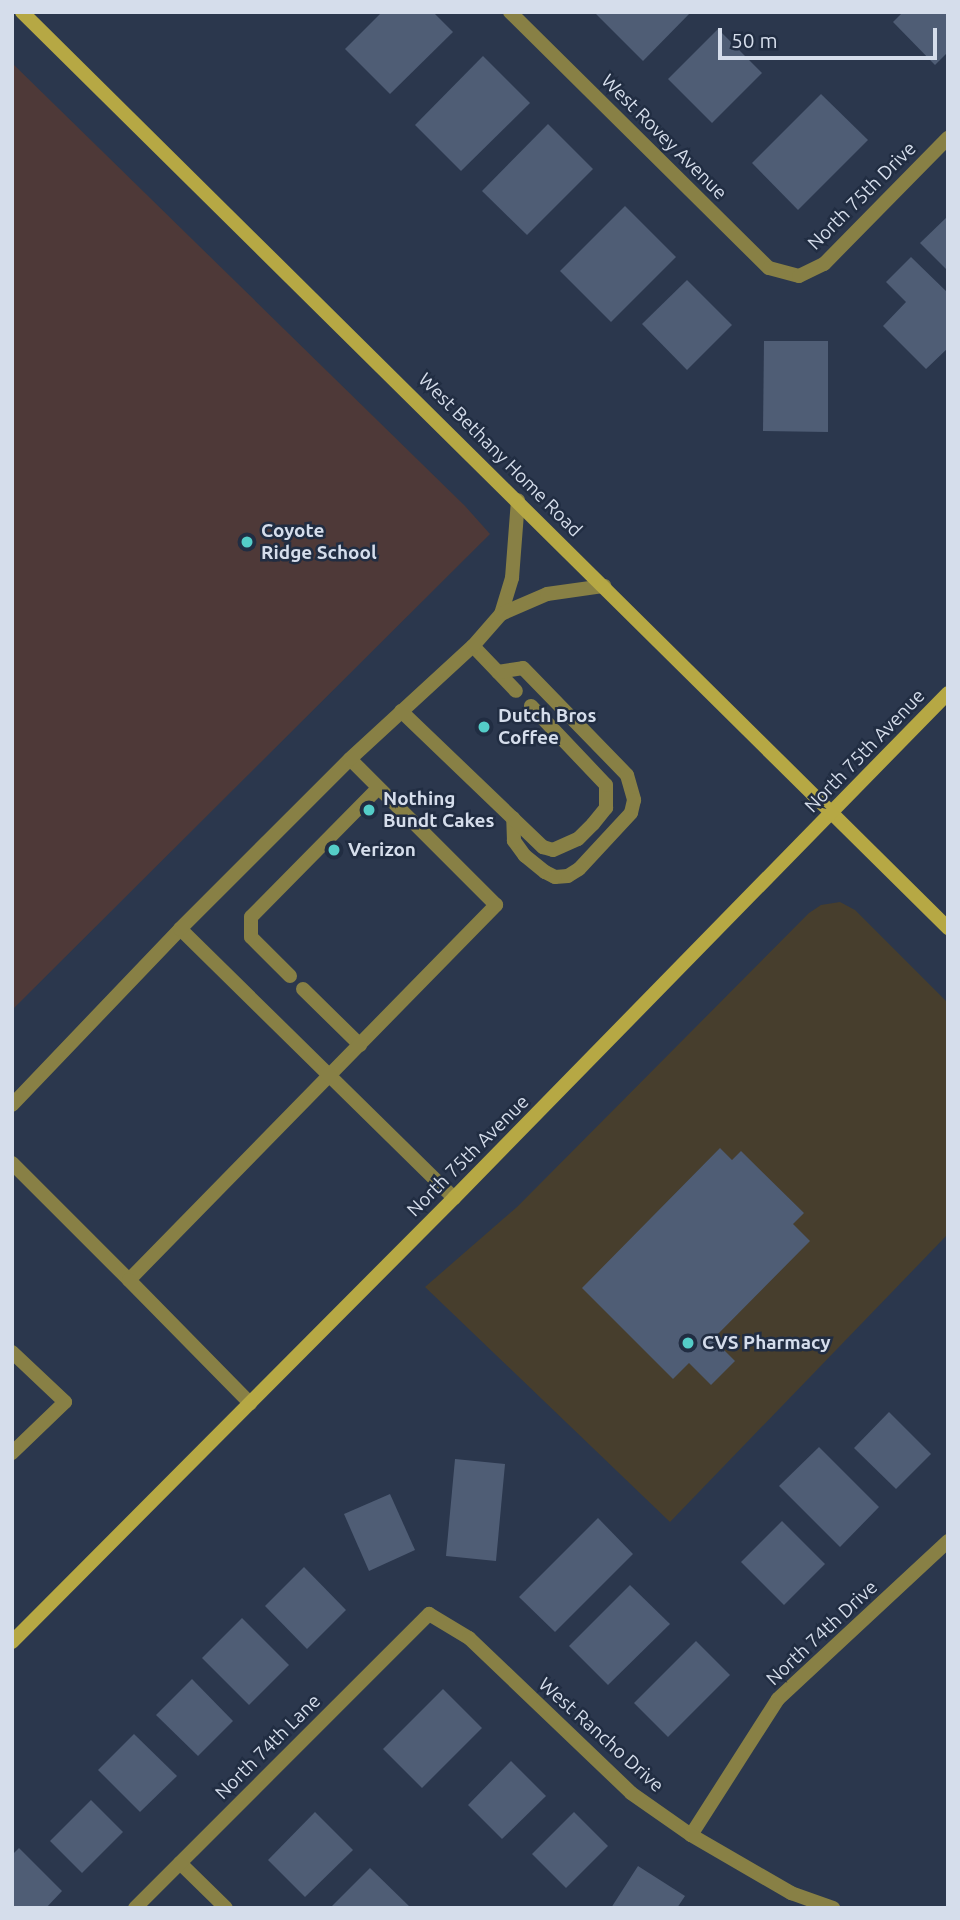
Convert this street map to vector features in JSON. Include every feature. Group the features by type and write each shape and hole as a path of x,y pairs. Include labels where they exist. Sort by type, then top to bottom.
{"main road":[{"name":"West Bethany Home Road","path":"22,12 948,928"},
{"name":"North 75th Avenue","path":"12,1642 454,1198 948,693"}],"street":[{"name":"West Rovey Avenue","path":"510,12 769,268 799,276"},
{"name":"North 75th Drive","path":"799,276 824,264 948,138"},
{"path":"501,614 512,578 518,500"},
{"path":"12,1105 180,929 350,759 472,646 501,614 547,594 604,586"},
{"path":"472,646 516,691"},
{"path":"498,672 523,668 626,775 632,786 634,800 631,813 568,876 555,877 525,856 514,841 513,818"},
{"path":"401,711 543,847 553,850 578,839 606,808 606,785 531,706"},
{"path":"129,1280 496,905 350,759"},
{"path":"290,976 251,937 248,929 251,917 378,788"},
{"path":"180,929 454,1198"},
{"path":"303,989 360,1045"},
{"path":"12,1163 250,1404"},
{"path":"12,1352 65,1402 12,1453"},
{"name":"North 74th Drive","path":"691,1835 778,1699 948,1541"},
{"name":"West Rancho Drive","path":"429,1615 469,1638 631,1793 691,1835 791,1892 832,1908"},
{"name":"North 74th Lane","path":"135,1908 429,1615"},
{"path":"180,1863 226,1908"}],"shaded area":[{"name":"Coyote Ridge School","path":"12,63 465,506 490,534 12,1010"},
{"path":"840,902 855,910 948,1003 948,1234 670,1522 425,1287 517,1207 809,913 821,905"}],"building":[{"path":"382,12 433,12 453,32 390,94 345,49"},
{"path":"594,12 691,12 643,61"},
{"path":"903,12 948,12 948,52 935,65 893,22"},
{"path":"718,29 762,73 712,123 668,79"},
{"path":"483,56 530,103 461,171 415,125"},
{"path":"821,94 868,140 798,210 752,163"},
{"path":"548,124 593,169 527,235 482,191"},
{"path":"625,206 676,257 611,322 560,271"},
{"path":"948,216 948,271 920,243"},
{"path":"911,257 948,293 948,348 926,369 883,326 906,302 886,282"},
{"path":"687,280 732,325 687,370 642,324"},
{"path":"764,341 828,341 828,432 763,431"},
{"name":"CVS Pharmacy","path":"720,1148 732,1160 741,1151 804,1213 793,1224 810,1241 713,1339 735,1361 711,1385 689,1363 673,1379 582,1288"},
{"path":"889,1412 931,1454 896,1489 854,1448"},
{"path":"819,1447 879,1507 840,1547 779,1486"},
{"path":"455,1459 505,1464 496,1561 446,1556"},
{"path":"390,1494 415,1550 369,1571 344,1514"},
{"path":"598,1518 633,1554 555,1632 519,1597"},
{"path":"782,1521 825,1564 784,1605 741,1562"},
{"path":"304,1567 346,1610 307,1649 265,1606"},
{"path":"630,1585 670,1624 608,1685 569,1646"},
{"path":"242,1618 289,1665 249,1705 202,1658"},
{"path":"696,1641 730,1675 668,1737 634,1703"},
{"path":"192,1679 233,1721 198,1756 156,1715"},
{"path":"443,1689 482,1728 422,1788 383,1749"},
{"path":"134,1734 177,1776 140,1812 98,1770"},
{"path":"511,1761 546,1796 502,1839 468,1805"},
{"path":"91,1800 123,1832 82,1873 50,1841"},
{"path":"315,1812 353,1850 305,1897 268,1860"},
{"path":"574,1812 608,1846 566,1888 532,1854"},
{"path":"19,1848 62,1891 46,1908 12,1908 12,1855"},
{"path":"638,1866 685,1896 677,1908 611,1908"},
{"path":"370,1868 411,1908 330,1908"}],"place":[{"name":"Coyote Ridge School","path":"247,542"},
{"name":"Dutch Bros Coffee","path":"484,727"},
{"name":"Nothing Bundt Cakes","path":"369,810"},
{"name":"Verizon","path":"334,850"},
{"name":"CVS Pharmacy","path":"688,1343"}]}
